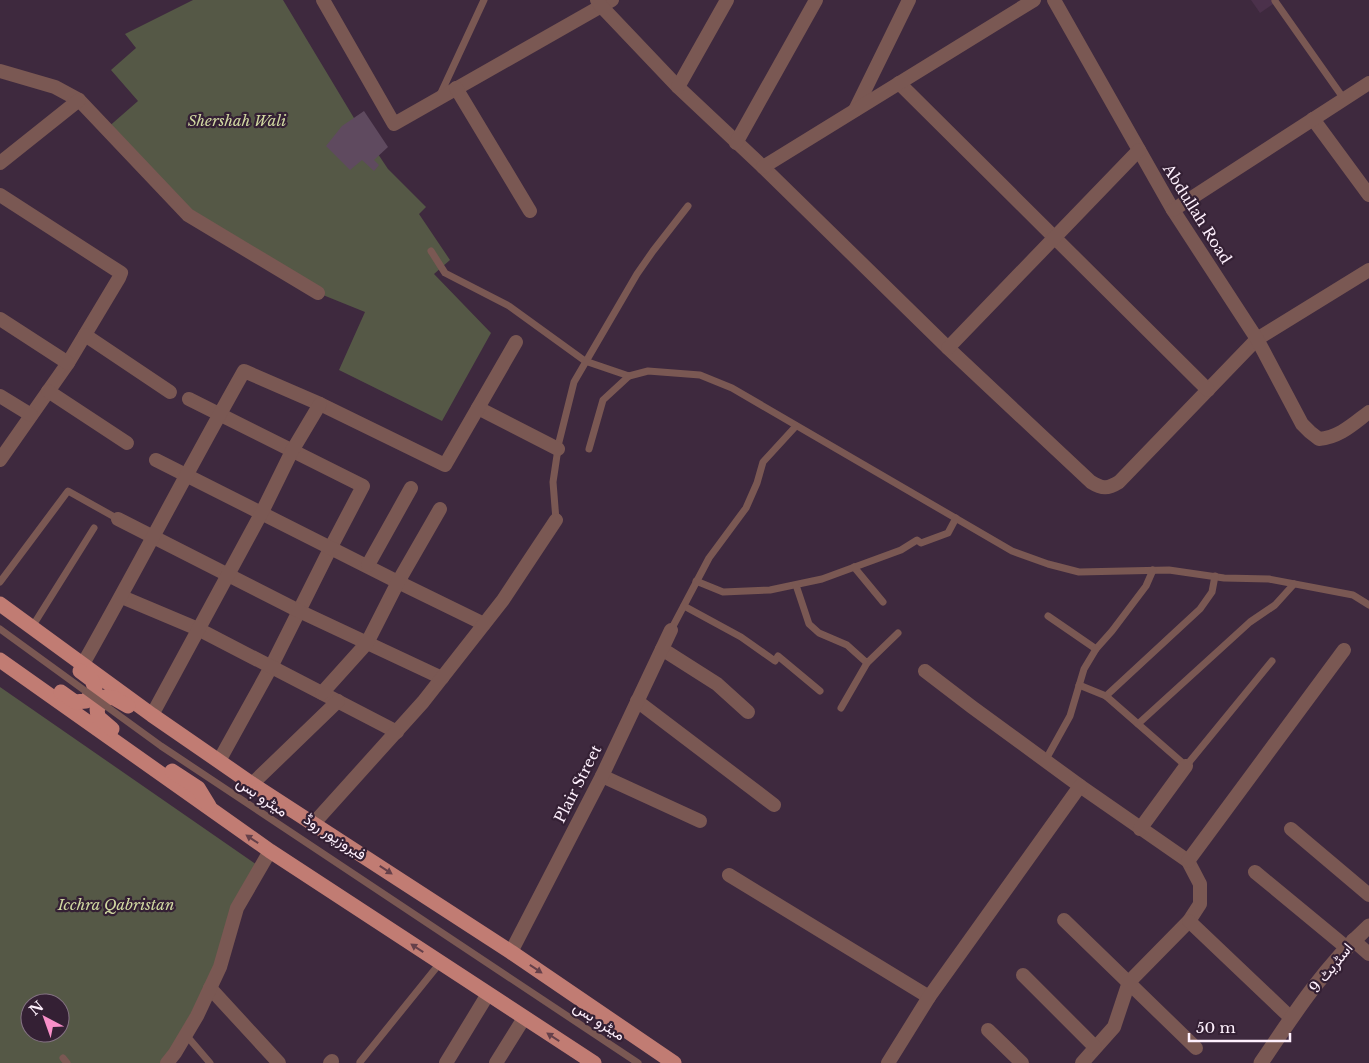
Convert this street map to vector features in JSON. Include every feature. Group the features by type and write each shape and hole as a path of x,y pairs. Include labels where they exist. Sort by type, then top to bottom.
{"main road":[{"name":"فیروزپور روڈ","path":"0,604 152,715 252,784 314,822 511,952 674,1063"},
{"path":"0,613 84,673 92,680 95,689 86,701 75,702 0,648"},
{"path":"0,660 270,851 594,1063"},
{"path":"214,813 198,788 104,724 98,717 97,709 105,697 122,702 216,766 252,784"}],"street":[{"path":"323,0 394,124 603,2 678,87 736,143 763,166 948,348 1099,488 1110,488 1119,482 1258,338 1369,270"},
{"path":"678,87 727,0"},
{"path":"736,143 816,0"},
{"path":"855,110 909,0"},
{"path":"763,166 1034,0"},
{"name":"Abdullah Road","path":"1054,0 1173,210 1258,338 1302,424 1319,439 1330,438 1342,432 1369,412"},
{"path":"0,71 55,87 79,100 188,215 318,293"},
{"path":"899,83 1208,390"},
{"path":"1173,210 1369,83"},
{"path":"456,88 530,211"},
{"path":"0,163 79,100"},
{"path":"1313,119 1369,195"},
{"path":"948,348 1139,150"},
{"path":"0,195 121,273 120,278 68,362 0,460"},
{"path":"0,319 68,362"},
{"path":"85,335 170,392"},
{"path":"82,664 122,597 186,474 244,371 320,404 444,465 516,342"},
{"path":"48,391 127,443"},
{"path":"1,398 32,415"},
{"path":"189,399 363,486 330,547 271,667 220,761"},
{"path":"152,715 262,512 292,451 320,404"},
{"path":"478,408 558,449"},
{"path":"156,460 484,624"},
{"path":"368,566 411,488"},
{"path":"322,693 367,643 398,582 440,509"},
{"path":"118,519 299,610 442,678"},
{"path":"314,822 397,732 442,678 504,600 556,520"},
{"path":"122,597 198,629 397,732"},
{"name":"Plair Street","path":"511,952 602,776 671,630"},
{"path":"662,649 717,684 748,712"},
{"path":"1188,861 1344,650"},
{"path":"925,671 1045,761 1188,861 1200,884 1200,904 1189,921 1128,982 1114,1027 1082,1063"},
{"path":"252,784 338,701"},
{"path":"637,701 774,805"},
{"path":"1140,829 1186,766"},
{"path":"602,776 700,821"},
{"path":"888,1063 929,997 1080,786"},
{"path":"1291,829 1369,895"},
{"path":"167,1063 186,1035 210,988 220,967 237,908 270,851"},
{"path":"1255,872 1350,944 1369,954"},
{"path":"729,876 929,997"},
{"path":"1064,920 1196,1048"},
{"path":"1189,921 1291,1018"},
{"name":"اسٹریٹ 9","path":"1266,1061 1291,1018 1350,944 1369,926"},
{"path":"1023,975 1095,1048"},
{"path":"210,988 279,1063"},
{"path":"446,1063 488,994"},
{"path":"496,1063 524,1018"},
{"path":"988,1030 1022,1063"}],"lane":[{"path":"439,98 484,0"},
{"path":"1275,1 1344,99"},
{"path":"556,520 553,482 558,449 574,382 648,258 688,206"},
{"path":"431,252 445,273 509,306 585,361 629,376"},
{"path":"589,449 602,400 629,376 648,372 700,375 732,388 1012,551 1048,564 1079,572 1168,570 1215,576 1269,579 1354,595 1369,605"},
{"path":"671,630 709,558 746,508 757,483 763,462 796,426"},
{"path":"0,582 68,491 118,519"},
{"path":"696,581 723,592 770,590 822,579 901,550 917,540 921,543 948,533 956,518"},
{"path":"32,627 94,528"},
{"path":"854,567 883,602"},
{"path":"1045,761 1070,716 1084,669 1096,649 1112,632 1140,593 1153,570"},
{"path":"1106,696 1200,609 1212,592 1215,576"},
{"path":"1138,724 1250,622 1275,605 1294,584"},
{"path":"796,585 810,624 819,633 847,645 867,663"},
{"path":"684,606 742,637 775,661 778,656 820,691"},
{"path":"1048,616 1096,649"},
{"name":"میٹرو بس","path":"0,629 161,746 638,1063"},
{"path":"841,708 867,663 898,634"},
{"path":"1079,685 1106,696 1186,766 1272,661"},
{"path":"360,1062 440,963"},
{"path":"186,1035 210,1063"}],"shaded area":[{"path":"1251,0 1279,0 1260,13"}],"green space":[{"name":"Shershah Wali","path":"193,0 283,0 354,118 388,169 426,207 419,214 450,260 434,274 491,333 442,421 339,370 365,312 318,293 188,215 106,129 138,101 111,70 136,48 125,34"},
{"name":"Icchra Qabristan","path":"0,687 260,867 220,967 167,1063 0,1063"}],"building":[{"path":"364,111 388,147 374,160 379,165 374,171 362,160 350,170 326,146 342,126"}]}
